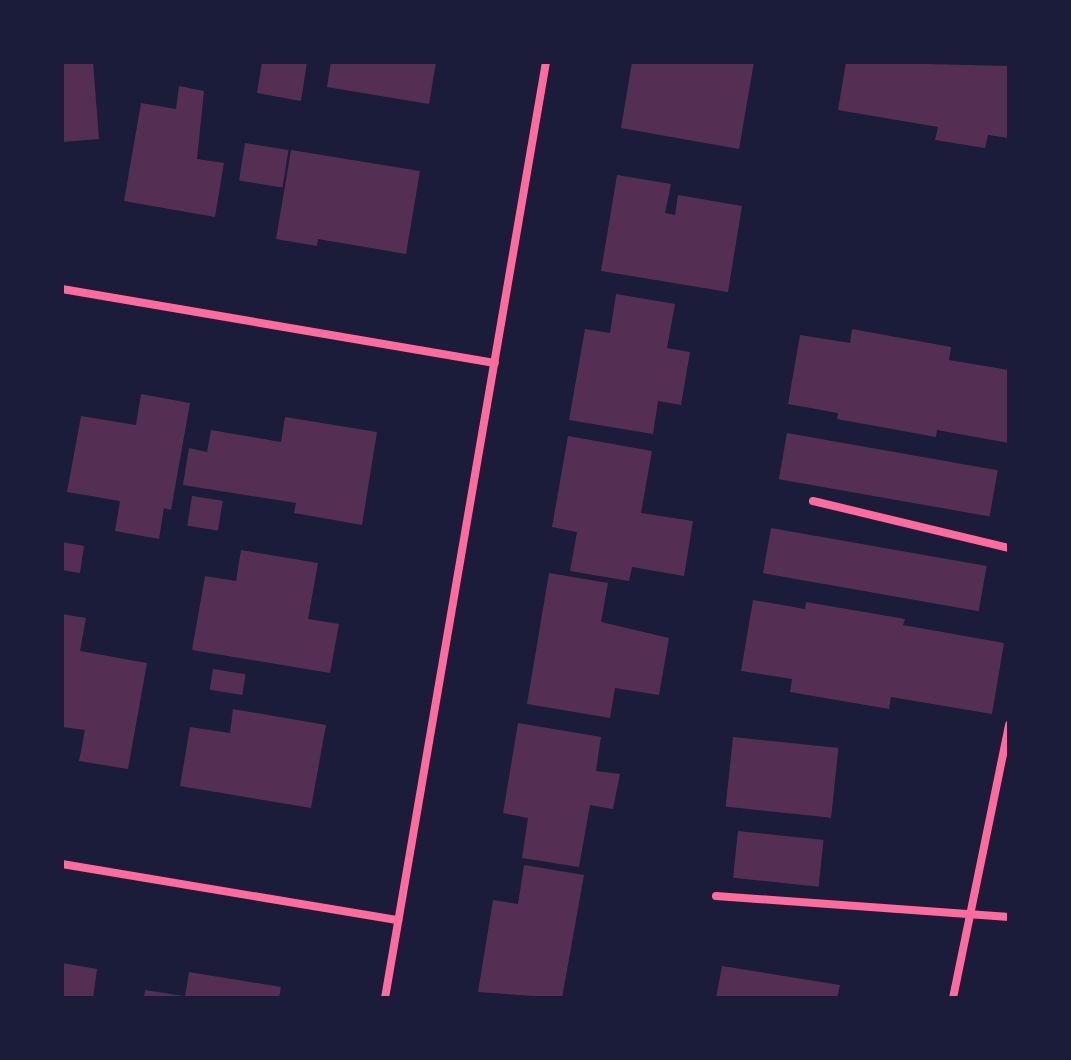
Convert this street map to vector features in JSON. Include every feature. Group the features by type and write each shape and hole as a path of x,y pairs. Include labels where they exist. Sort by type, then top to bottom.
{"street":[{"path":"385,998 546,62"},
{"path":"62,289 495,363"},
{"path":"813,501 1009,548"},
{"path":"953,998 998,763 1009,725"},
{"path":"62,864 398,920"},
{"path":"716,896 1009,917"}],"building":[{"path":"62,62 93,62 99,139 62,142"},
{"path":"262,62 307,62 301,101 257,93"},
{"path":"331,62 436,62 429,104 327,87"},
{"path":"632,62 754,62 739,149 621,128"},
{"path":"846,62 1009,66 1009,138 988,135 985,148 935,140 938,127 838,110"},
{"path":"179,86 204,91 197,159 224,163 215,217 124,201 141,103 176,109"},
{"path":"245,143 288,150 283,187 239,181"},
{"path":"291,150 420,171 406,254 318,239 317,246 276,239"},
{"path":"617,175 671,184 665,213 675,215 678,195 742,206 728,292 601,271"},
{"path":"616,294 675,304 667,348 690,352 681,405 658,401 653,434 569,420 585,329 610,333"},
{"path":"852,329 951,347 949,360 1009,370 1009,443 937,430 936,437 837,419 838,413 788,404 800,335 850,343"},
{"path":"141,394 190,403 171,510 164,508 159,539 115,531 120,501 67,492 81,416 136,425"},
{"path":"285,417 377,432 362,525 294,513 296,503 183,485 189,448 207,452 211,430 281,442"},
{"path":"787,433 998,470 990,516 779,479"},
{"path":"568,436 652,451 641,513 693,521 684,576 632,567 629,581 570,571 577,532 552,527"},
{"path":"192,496 223,501 218,530 187,526"},
{"path":"771,528 987,566 979,611 763,573"},
{"path":"62,542 84,546 80,573 62,570"},
{"path":"241,550 318,563 308,619 339,624 330,673 192,650 205,576 236,581"},
{"path":"549,573 608,583 601,622 669,638 659,695 615,688 610,718 527,704"},
{"path":"753,600 805,609 806,602 905,619 903,625 1004,643 992,714 891,697 889,709 790,692 792,679 741,671"},
{"path":"62,614 86,618 80,651 147,663 128,769 79,761 85,730 62,727"},
{"path":"213,669 246,674 242,695 210,690"},
{"path":"233,709 326,725 311,808 180,786 190,727 230,733"},
{"path":"518,723 601,737 596,771 620,774 613,809 590,805 579,867 522,858 528,818 503,813"},
{"path":"733,737 838,748 831,818 726,807"},
{"path":"738,831 824,840 819,887 733,878"},
{"path":"524,865 584,875 562,998 478,992 493,900 518,904"},
{"path":"62,963 97,969 93,998 62,998"},
{"path":"722,966 840,985 837,998 716,998"},
{"path":"189,972 281,987 279,998 185,998"},
{"path":"145,990 183,996 183,998 144,998"}]}
